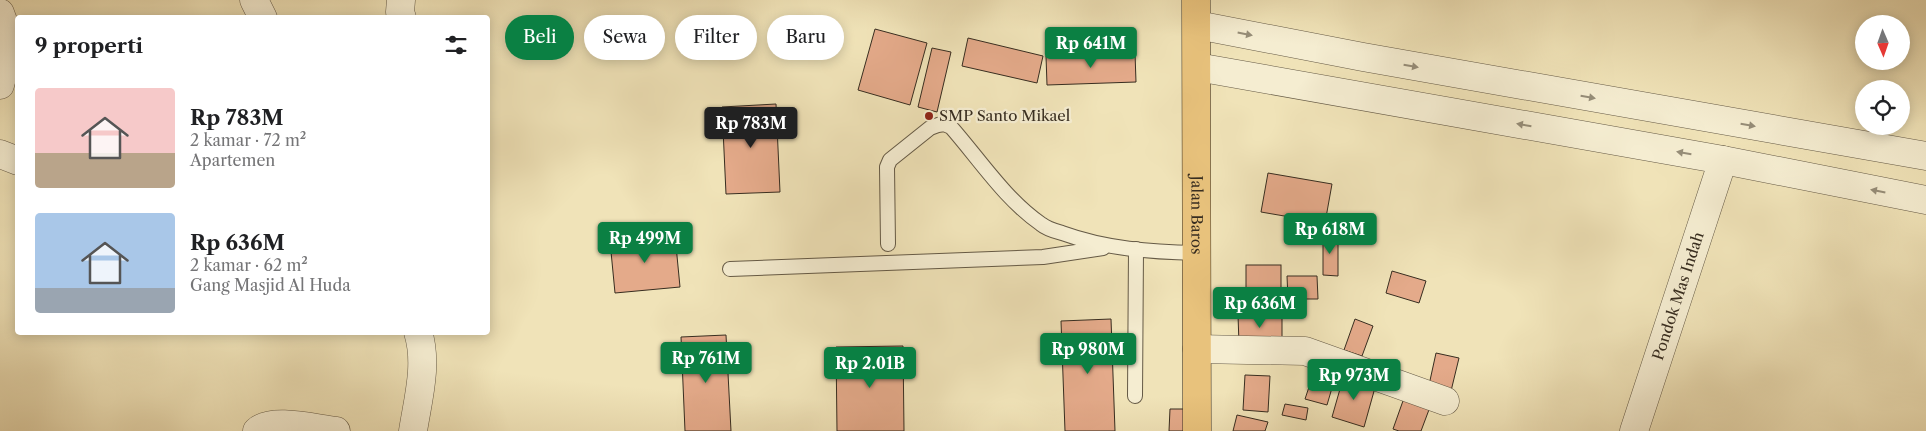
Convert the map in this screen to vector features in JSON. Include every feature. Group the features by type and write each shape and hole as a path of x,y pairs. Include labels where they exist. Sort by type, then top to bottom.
{"main road":[{"name":"Jalan Baros","path":"1197,12 1197,431"}],"street":[{"path":"254,0 262,15"},
{"path":"1197,12 1315,48 1926,156"},
{"path":"0,13 7,29 8,39 4,72 0,85"},
{"path":"1306,88 1315,48"},
{"path":"1197,67 1306,88 1723,160 1926,200"},
{"path":"0,154 15,160"},
{"name":"Pondok Mas Indah","path":"1634,431 1723,160"},
{"path":"413,431 423,362 422,344 419,335"},
{"path":"1197,349 1305,351 1445,401"},
{"path":"257,431 261,427 273,423 336,431"}],"lane":[{"path":"888,244 887,167 890,160 930,128 944,124 951,127 1016,204 1043,226 1074,238 1109,247 1197,253"},
{"path":"730,269 1043,257 1109,247"},
{"path":"1135,396 1136,249"}],"building":[{"path":"875,29 927,43 910,105 858,90"},
{"path":"968,38 1043,56 1037,83 962,66"},
{"path":"932,48 951,52 937,112 918,107"},
{"path":"1135,53 1136,82 1047,85 1046,56"},
{"path":"776,104 780,192 726,194 722,107"},
{"path":"1268,173 1332,184 1325,223 1261,212"},
{"path":"1323,233 1338,234 1338,276 1323,275"},
{"path":"675,235 680,287 615,293 610,241"},
{"path":"1246,265 1281,265 1281,298 1246,298"},
{"path":"1392,271 1426,281 1419,303 1386,293"},
{"path":"1287,276 1317,276 1318,299 1288,299"},
{"path":"1282,314 1282,344 1239,344 1238,315"},
{"path":"1111,319 1115,431 1065,431 1061,321"},
{"path":"1355,319 1373,326 1362,356 1344,350"},
{"path":"726,335 731,431 685,431 681,337"},
{"path":"903,346 904,431 837,431 836,347"},
{"path":"1436,353 1459,358 1451,391 1429,385"},
{"path":"1245,375 1270,376 1268,412 1243,410"},
{"path":"1313,375 1334,381 1327,405 1305,399"},
{"path":"1344,375 1376,384 1364,427 1332,417"},
{"path":"1404,398 1430,407 1421,431 1399,431 1393,429"},
{"path":"1285,404 1308,408 1306,420 1282,415"},
{"path":"1170,409 1185,409 1185,431 1169,431"},
{"path":"1237,415 1268,422 1265,431 1233,431"}],"place":[{"name":"SMP Santo Mikael","path":"929,116"}]}
